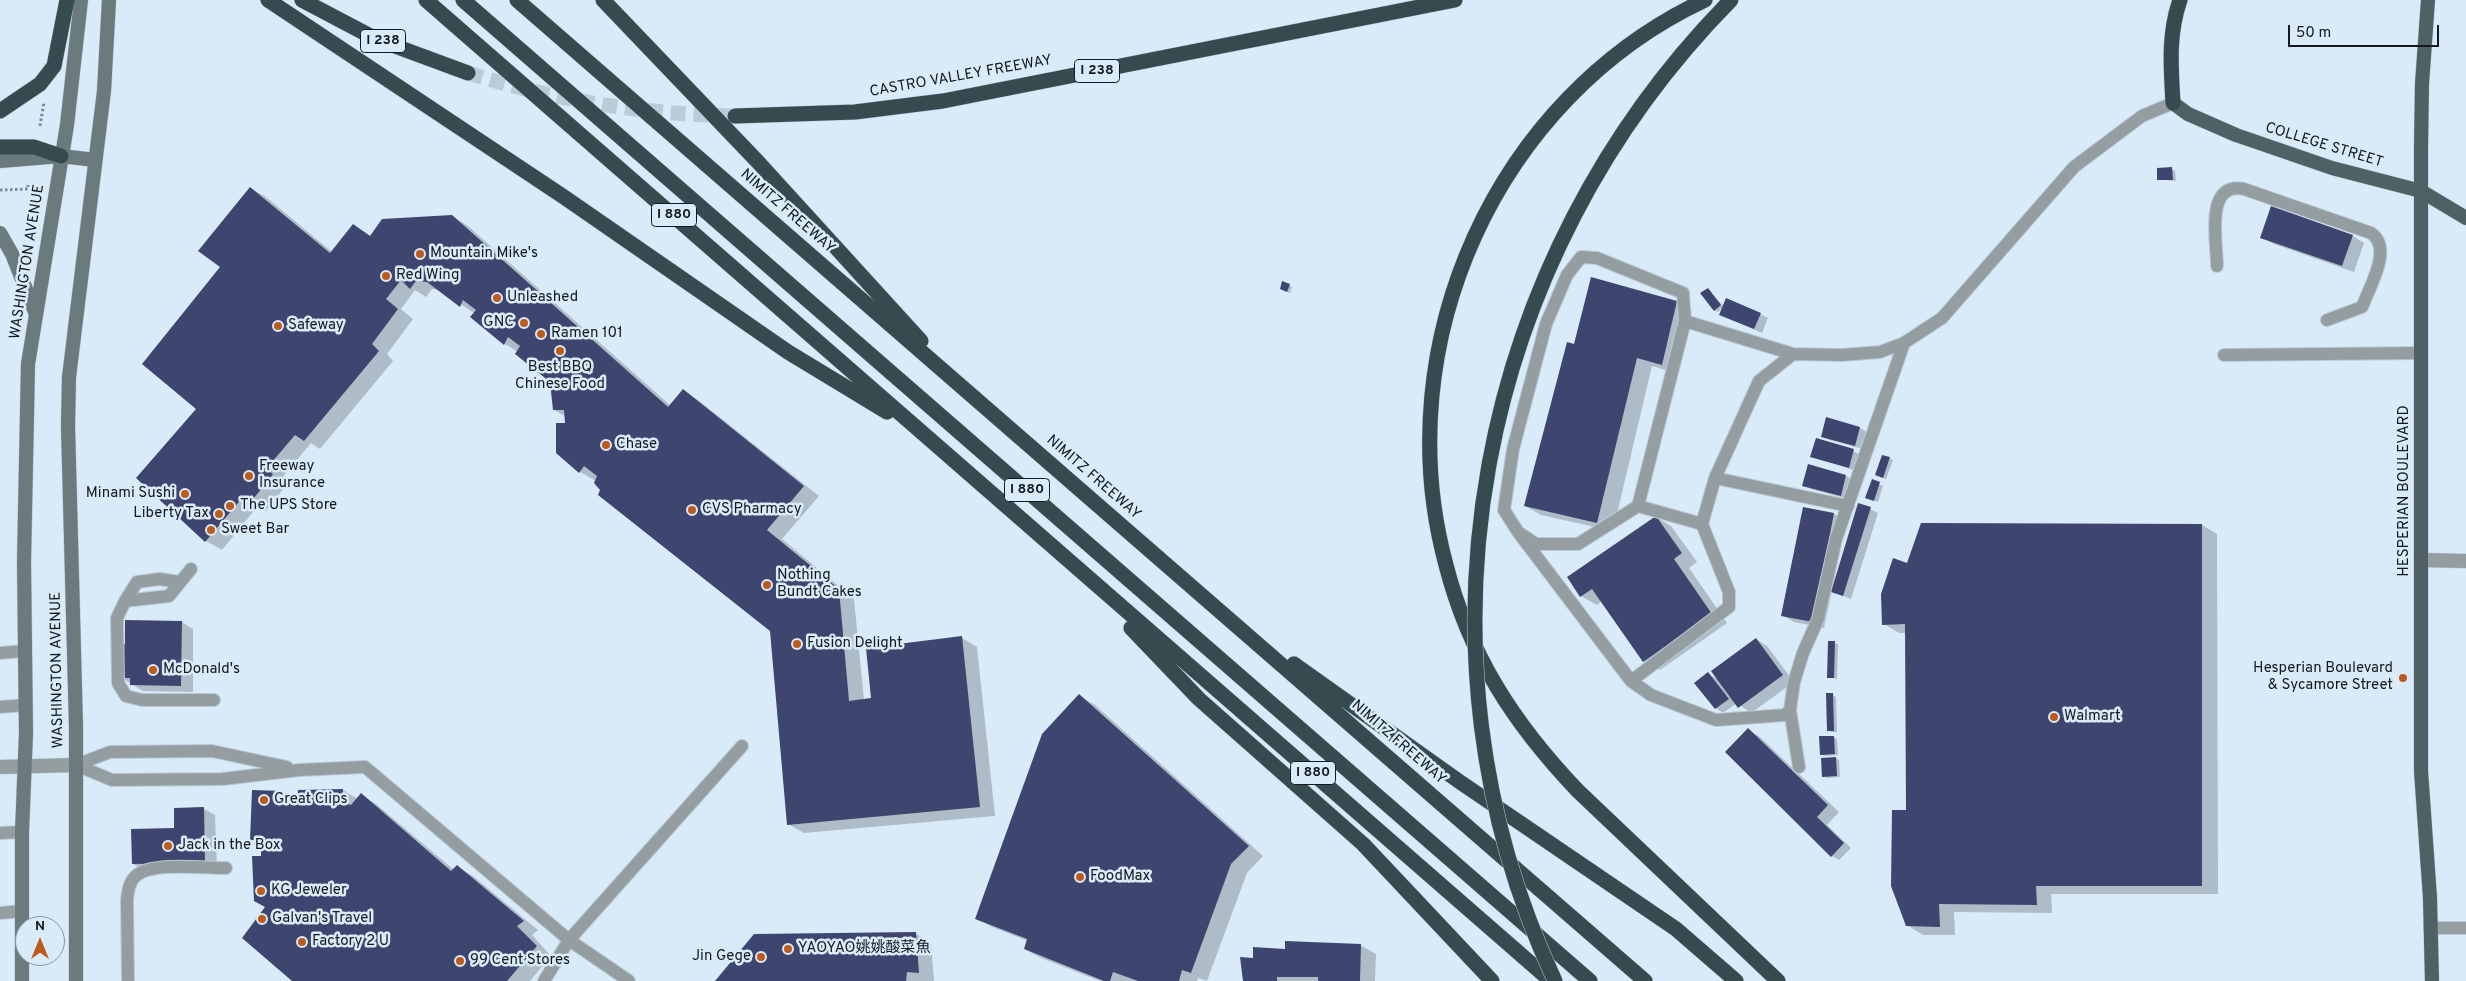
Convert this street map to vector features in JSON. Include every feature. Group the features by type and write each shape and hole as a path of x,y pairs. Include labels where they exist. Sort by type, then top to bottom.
{"highway":[{"path":"0,111 40,84 54,66 67,0"},
{"path":"268,0 596,219 806,364 921,432"},
{"name":"I 238","path":"302,0 376,39 468,73"},
{"name":"I 880","path":"426,0 1074,567 1553,981"},
{"name":"I 880","path":"463,0 1590,981"},
{"name":"NIMITZ FREEWAY","path":"517,0 1645,981"},
{"path":"603,0 758,162 967,392"},
{"name":"CASTRO VALLEY FREEWAY","path":"736,116 855,112 942,101 1455,0"},
{"path":"1705,0 1649,31 1620,51 1586,79 1554,111 1502,182 1480,222 1465,255 1447,309 1437,354 1431,396 1429,436 1430,478 1438,532 1446,566 1461,612 1497,689 1520,724 1548,759 1578,790 1778,981"},
{"path":"1553,981 1526,912 1494,803 1480,712 1476,667 1476,578 1478,534 1492,445 1504,393 1528,317 1563,235 1584,195 1620,135 1657,83 1686,48 1731,0"},
{"path":"2173,103 2171,44 2173,18 2180,0"},
{"path":"0,147 34,147 61,156"},
{"path":"1074,567 1198,699 1363,844 1492,981"},
{"path":"1221,613 1460,782 1676,929 1736,981"}],"main road":[{"name":"WASHINGTON AVENUE","path":"22,981 28,364 67,124 81,0"},
{"name":"WASHINGTON AVENUE","path":"76,981 76,764 68,426 69,377 104,91 109,0"},
{"name":"HESPERIAN BOULEVARD","path":"2428,0 2422,84 2421,191 2421,771 2430,898 2432,981"},
{"name":"COLLEGE STREET","path":"2173,103 2188,114 2236,135 2332,168 2421,191 2466,218"},
{"path":"0,161 61,156 95,160"},
{"path":"0,233 12,254 35,313"}],"street":[{"path":"2421,560 2466,561"},
{"path":"0,767 76,764"}],"lane":[{"path":"1685,321 1793,354 1842,355 1880,352 1904,343 1942,318 2074,167 2142,116 2173,103"},
{"path":"2217,266 2216,203 2224,191 2230,188 2244,189 2371,233 2379,240 2382,250 2362,306 2327,320"},
{"path":"1518,532 1536,544 1578,544 1638,506 1685,321 1683,293 1597,258 1581,257 1567,274 1546,324 1513,449 1504,510 1518,532 1631,681 1651,695 1716,720 1785,715 1790,710"},
{"path":"1799,767 1790,710 1794,682 1803,653 1818,619 1836,539 1904,343"},
{"path":"2224,355 2420,353"},
{"path":"1631,681 1729,607 1729,592 1702,524 1716,478 1759,381 1793,354"},
{"path":"1716,478 1848,506"},
{"path":"1638,506 1702,524"},
{"path":"125,601 168,596 191,569"},
{"path":"179,582 160,579 137,582 125,601 117,618 118,683 126,696 142,700 214,700"},
{"path":"0,653 24,651"},
{"path":"0,707 25,705"},
{"path":"544,981 569,940 742,746"},
{"path":"76,764 110,752 212,751 299,770"},
{"path":"76,764 112,780 223,779 299,770 365,767 569,940 629,981"},
{"path":"0,833 22,832"},
{"path":"128,981 127,900 128,887 135,876 147,869 226,868"},
{"path":"0,913 22,912"},
{"path":"2430,928 2466,928"}],"path":[{"path":"40,126 45,100"},
{"path":"0,190 28,189 28,185"}],"building":[{"path":"2172,167 2173,180 2157,180 2157,168"},
{"path":"250,187 330,253 353,224 370,236 382,219 452,215 668,407 683,389 804,486 767,530 839,589 849,701 871,698 866,648 962,636 980,807 787,825 770,631 598,495 600,490 594,483 597,476 584,466 579,473 556,453 556,423 565,423 564,410 553,410 550,382 515,354 520,346 508,337 504,345 470,317 476,310 463,300 460,307 427,282 416,281 410,289 401,280 386,299 398,309 372,344 379,351 304,441 295,435 266,469 273,474 250,503 243,497 205,542 136,478 196,409 142,364 220,267 198,251"},
{"path":"2271,206 2353,235 2342,266 2260,238"},
{"path":"1591,277 1677,301 1662,365 1637,358 1597,523 1524,506 1567,342 1574,344"},
{"path":"1282,281 1290,284 1287,292 1280,289"},
{"path":"1708,288 1721,305 1714,311 1700,293"},
{"path":"1726,298 1761,313 1754,329 1719,315"},
{"path":"1826,417 1860,427 1855,446 1821,437"},
{"path":"1816,438 1854,449 1849,468 1810,457"},
{"path":"1882,455 1890,457 1883,478 1875,475"},
{"path":"1808,464 1846,475 1841,496 1802,486"},
{"path":"1872,479 1880,482 1874,501 1865,498"},
{"path":"1858,503 1871,507 1843,596 1831,592"},
{"path":"1803,507 1834,513 1813,622 1781,616"},
{"path":"1656,516 1682,553 1674,559 1712,614 1643,662 1592,589 1580,597 1567,577"},
{"name":"Walmart","path":"1921,523 2202,524 2202,886 2036,886 2037,905 1939,904 1940,927 1906,926 1891,886 1892,810 1906,810 1905,624 1882,625 1881,594 1893,558 1907,563"},
{"path":"125,620 182,621 181,686 130,685 130,678 119,678 119,644 125,644"},
{"path":"1756,638 1783,675 1738,708 1711,671"},
{"path":"1828,641 1835,641 1834,678 1827,678"},
{"path":"1708,672 1729,699 1715,709 1694,683"},
{"path":"1826,693 1833,693 1834,731 1827,731"},
{"path":"1079,694 1249,846 1231,864 1191,973 1182,970 1179,981 1138,981 1113,972 1110,981 1104,981 1024,949 1027,939 975,919 1042,734"},
{"path":"1748,728 1828,805 1817,817 1844,843 1831,857 1725,752"},
{"path":"1819,736 1834,736 1835,754 1820,755"},
{"path":"1836,757 1837,776 1822,777 1821,758"},
{"path":"343,789 342,802 351,805 361,793 451,871 457,865 524,921 517,926 537,946 507,981 292,981 242,938 265,907 254,901 252,856 261,856 261,840 250,840 252,790 284,791 283,800 297,801 298,790"},
{"name":"Jack in the Box","path":"204,807 205,863 132,864 131,829 174,828 174,808"},
{"path":"916,932 919,973 907,972 906,981 715,981 754,934"},
{"path":"1285,941 1361,944 1360,981 1318,981 1318,977 1277,977 1277,981 1243,981 1240,957 1253,958 1253,947 1285,949"}],"tunnel":[{"path":"468,73 535,91 600,104 633,109 735,116"}],"place":[{"name":"Mountain Mike's","path":"420,254"},
{"name":"Red Wing","path":"386,276"},
{"name":"Unleashed","path":"497,298"},
{"name":"GNC","path":"524,323"},
{"name":"Safeway","path":"278,326"},
{"name":"Ramen 101","path":"541,334"},
{"name":"Best BBQ Chinese Food","path":"560,351"},
{"name":"Chase","path":"606,445"},
{"name":"Freeway Insurance","path":"249,476"},
{"name":"Minami Sushi","path":"185,494"},
{"name":"The UPS Store","path":"230,506"},
{"name":"CVS Pharmacy","path":"692,510"},
{"name":"Liberty Tax","path":"219,514"},
{"name":"Sweet Bar","path":"211,530"},
{"name":"Nothing Bundt Cakes","path":"767,585"},
{"name":"Fusion Delight","path":"797,644"},
{"name":"McDonald's","path":"153,670"},
{"name":"Hesperian Boulevard & Sycamore Street","path":"2403,678"},
{"name":"Walmart","path":"2054,717"},
{"name":"Great Clips","path":"264,800"},
{"name":"Jack in the Box","path":"168,846"},
{"name":"FoodMax","path":"1080,877"},
{"name":"KG Jeweler","path":"261,891"},
{"name":"Galvan's Travel","path":"262,919"},
{"name":"Factory 2 U","path":"302,942"},
{"name":"YAOYAO姚姚酸菜魚","path":"788,949"},
{"name":"Jin Gege","path":"761,957"},
{"name":"99 Cent Stores","path":"460,961"}]}
